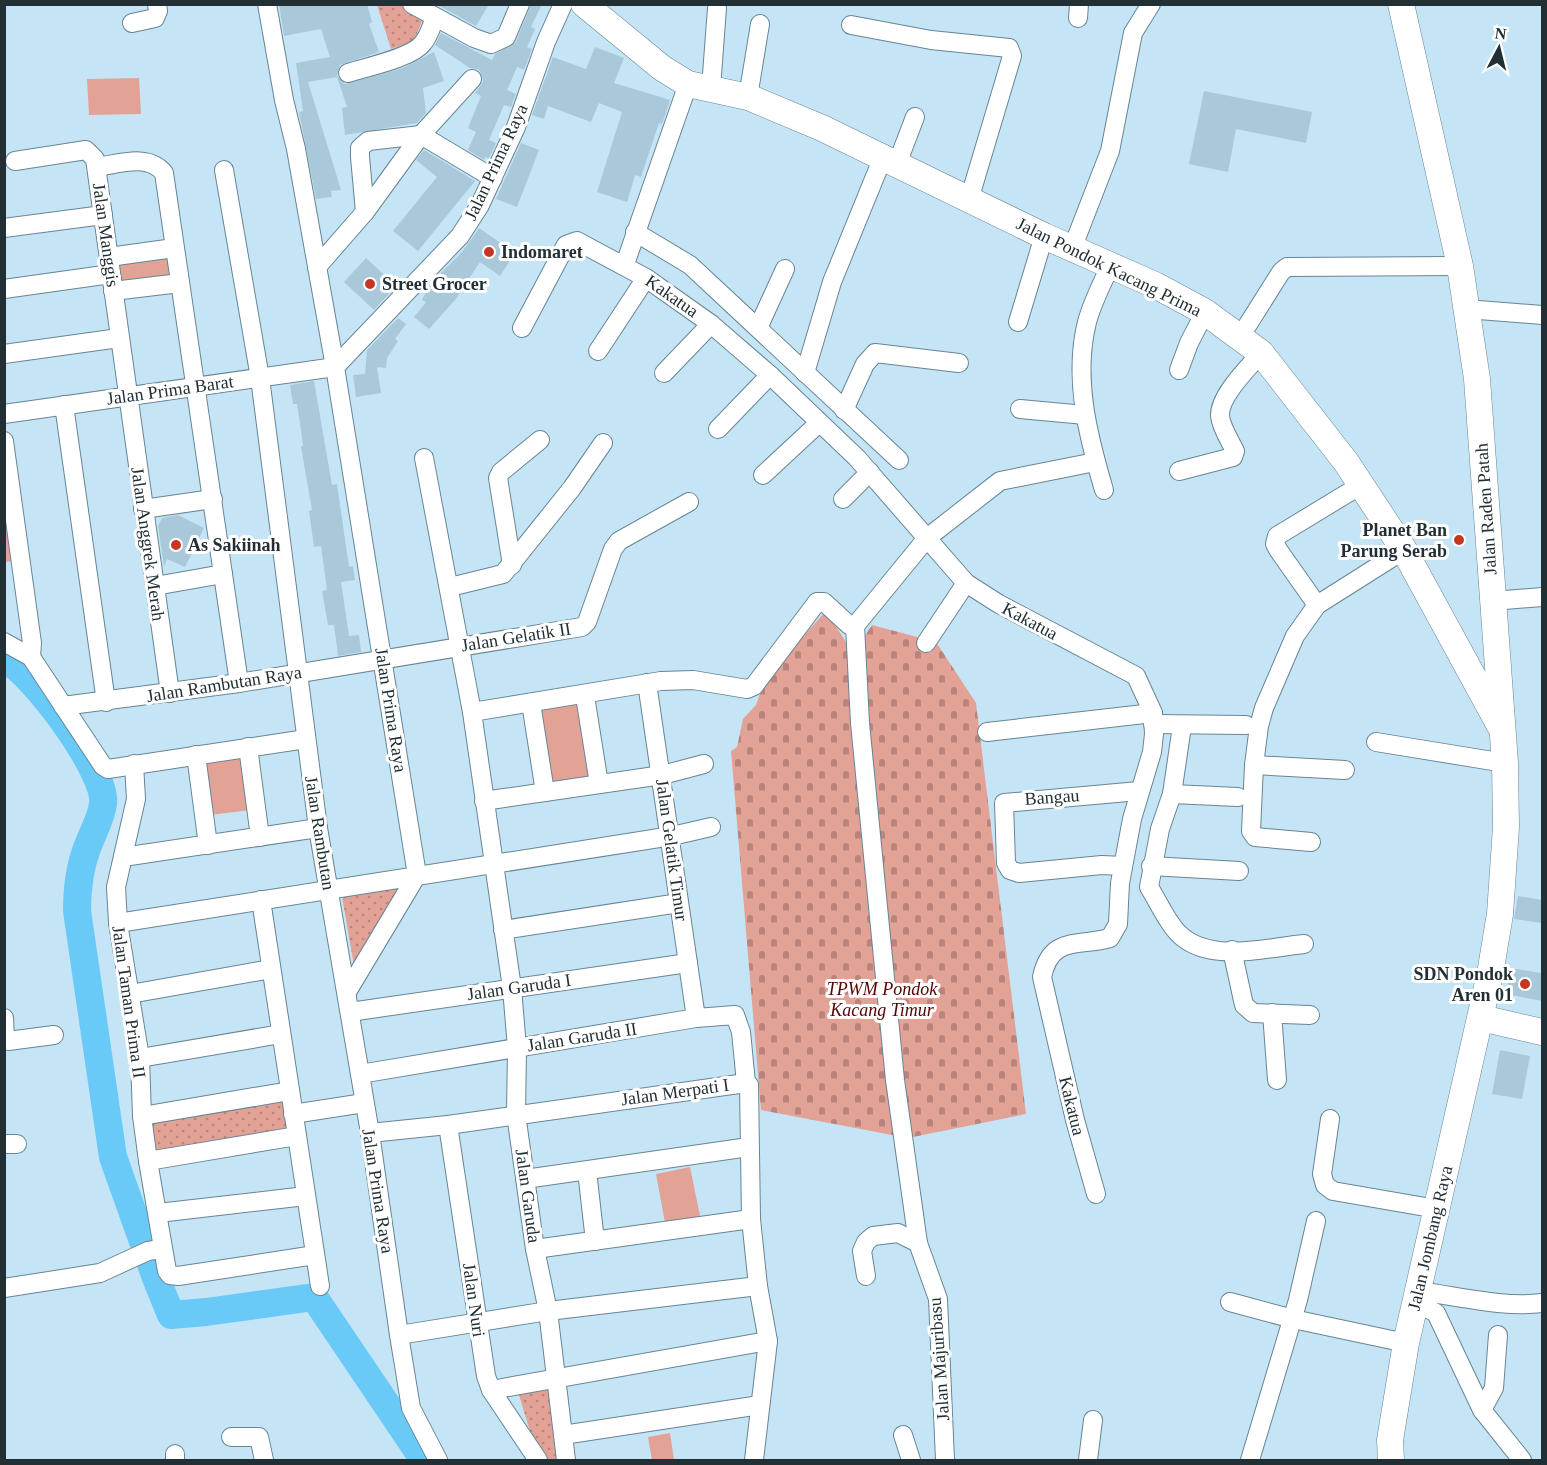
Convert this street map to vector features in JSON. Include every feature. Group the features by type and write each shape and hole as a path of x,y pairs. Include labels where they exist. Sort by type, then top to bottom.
{"main road":[{"name":"Jalan Pondok Kacang Prima","path":"584,4 662,68 700,86 748,97 890,160 1044,236 1155,285 1205,312 1261,353 1361,485 1404,550 1455,647 1505,733"},
{"name":"Jalan Raden Patah","path":"1401,4 1460,266 1477,379 1492,601 1505,733 1506,827 1500,914 1481,1018"},
{"path":"1455,647 1496,638"},
{"path":"1481,1018 1542,1032"},
{"name":"Jalan Jombang Raya","path":"1390,1461 1390,1440 1406,1343 1481,1018"}],"street":[{"path":"132,23 155,18 158,11 157,4"},
{"path":"267,4 284,100 296,148 335,367"},
{"path":"412,4 491,44 506,37 520,4"},
{"name":"Jalan Prima Raya","path":"417,875 335,367 460,236 493,178 516,127 546,42 563,4"},
{"path":"1072,249 1110,151 1133,33 1151,4"},
{"path":"625,264 635,232 700,86 717,8"},
{"path":"348,73 419,47 425,41 435,17"},
{"path":"748,97 759,24"},
{"path":"851,25 931,40 1009,48 1012,56 969,200"},
{"path":"317,267 365,212 421,135 472,79"},
{"path":"805,373 832,282 890,160 915,117"},
{"path":"365,212 360,148 368,141 421,135 493,178"},
{"name":"Jalan Manggis","path":"15,161 87,150 95,159 127,396"},
{"path":"97,167 148,160 157,164 164,172 239,683"},
{"name":"Jalan Rambutan","path":"224,170 260,378 296,673 318,828 347,992"},
{"path":"4,228 103,215"},
{"path":"635,232 690,265 899,460"},
{"path":"1018,322 1044,236"},
{"name":"Kakatua","path":"522,328 566,245 577,241 625,264 711,324 770,375 870,472 966,583 999,604 1136,676 1164,723 1139,791 1133,881 1114,934 1104,940 1069,943 1059,947 1050,955 1042,977 1075,1119 1096,1194"},
{"path":"4,289 111,274 174,248"},
{"path":"1104,490 1095,462 1085,415 1083,349 1088,320 1110,266"},
{"path":"1240,337 1281,272 1287,267 1460,266"},
{"path":"758,328 785,269"},
{"path":"111,274 180,283"},
{"path":"598,351 646,278"},
{"path":"1466,309 1542,315"},
{"path":"1179,370 1189,343 1205,312"},
{"path":"664,373 711,324"},
{"path":"4,354 119,338"},
{"path":"844,410 865,364 875,353 959,363"},
{"path":"1179,471 1233,457 1235,451 1220,417 1221,406 1234,384 1261,353"},
{"name":"Jalan Prima Barat","path":"4,414 335,367"},
{"path":"718,429 770,375"},
{"name":"Jalan Anggrek Merah","path":"127,396 170,693"},
{"path":"64,405 106,702"},
{"path":"1020,409 1085,415"},
{"path":"763,475 819,423"},
{"path":"512,565 498,478 501,472 540,440"},
{"path":"4,441 32,643 31,657"},
{"path":"450,587 499,577 512,565 572,488 603,442"},
{"name":"Jalan Garuda","path":"424,458 472,712 512,988 517,1048 516,1114 535,1249 548,1311 554,1378 566,1461"},
{"path":"472,712 585,696 647,683 693,680 747,689 754,686 817,602 820,601 849,625 855,626 927,538 1000,482 1095,462"},
{"path":"843,499 870,472"},
{"path":"1317,604 1279,551 1275,543 1277,536 1361,485"},
{"path":"143,509 213,499"},
{"name":"Jalan Gelatik II","path":"383,659 582,627 588,622 614,549 619,541 689,502"},
{"path":"1311,842 1256,837 1251,831 1254,765 1263,708 1295,636 1317,604 1404,550"},
{"path":"154,586 224,574"},
{"path":"927,643 966,583"},
{"path":"1492,601 1542,597"},
{"name":"Jalan Majuribasu","path":"855,626 860,723 895,1080 918,1243 938,1299 945,1461"},
{"path":"4,642 31,657 103,766 108,769 306,739"},
{"name":"Jalan Rambutan Raya","path":"63,706 239,683 383,659"},
{"name":"Jalan Gelatik Timur","path":"647,683 672,836 679,903 696,1018"},
{"path":"585,696 598,784"},
{"path":"531,704 545,792"},
{"path":"987,732 1164,723 1246,725"},
{"path":"1164,723 1172,794 1151,866 1133,881 1189,942 1209,951 1304,944"},
{"path":"1376,742 1505,763"},
{"path":"248,747 260,837"},
{"path":"196,755 208,845"},
{"name":"Jalan Taman Prima II","path":"134,764 136,799 116,887 118,923 140,1058 142,1116 158,1213 148,1252 171,1275 178,1276 315,1255"},
{"path":"484,801 662,775 704,764"},
{"path":"1254,765 1345,770"},
{"name":"Bangau","path":"1133,881 1102,865 1019,873 1010,870 1006,863 1004,803 1012,800 1139,791"},
{"path":"1172,794 1239,797"},
{"path":"118,923 672,836 711,827"},
{"path":"123,857 318,828"},
{"path":"1151,866 1239,871"},
{"path":"347,992 417,875"},
{"path":"261,900 320,1286"},
{"path":"503,930 679,903"},
{"path":"1232,950 1244,1005 1252,1013 1310,1015"},
{"name":"Jalan Garuda I","path":"350,1012 688,963"},
{"path":"130,994 271,969"},
{"name":"Jalan Prima Raya","path":"347,992 411,1408 438,1461"},
{"path":"1272,1013 1277,1080"},
{"name":"Jalan Garuda II","path":"360,1074 696,1018 735,1015 741,1032 746,1083"},
{"path":"4,1018 5,1038 8,1041 54,1035"},
{"path":"140,1058 281,1034"},
{"name":"Jalan Merpati I","path":"370,1133 448,1125 746,1083 749,1085 751,1219 758,1286 768,1341 754,1461"},
{"path":"142,1116 290,1091"},
{"path":"293,1114 364,1103"},
{"path":"1330,1119 1322,1174 1325,1185 1333,1191 1437,1209"},
{"name":"Jalan Nuri","path":"448,1125 486,1376 491,1390 538,1461"},
{"path":"148,1161 297,1136"},
{"path":"525,1179 749,1147"},
{"path":"587,1170 596,1241"},
{"path":"158,1213 306,1196"},
{"path":"535,1249 751,1219"},
{"path":"1250,1461 1293,1319 1316,1221"},
{"path":"866,1276 862,1251 866,1242 873,1236 898,1233 918,1243"},
{"path":"4,1288 100,1273 148,1252"},
{"path":"399,1335 548,1311 758,1286"},
{"path":"1416,1297 1475,1299 1531,1305 1542,1303"},
{"path":"1416,1297 1436,1313 1482,1410 1522,1461"},
{"path":"1230,1302 1293,1319 1406,1343"},
{"path":"1482,1410 1494,1388 1498,1335"},
{"path":"491,1390 768,1341"},
{"path":"563,1435 760,1405"},
{"path":"1088,1461 1093,1420"},
{"path":"903,1435 911,1461"},
{"path":"231,1437 259,1437 264,1461"}],"green space":[{"path":"377,5 405,5 424,16 414,41 391,49"},
{"path":"139,78 141,114 89,115 87,79"},
{"path":"171,254 174,277 121,284 118,260"},
{"path":"16,509 23,560 5,562 4,511"},
{"name":"TPWM Pondok Kacang Timur","path":"826,611 846,642 860,643 872,625 936,642 976,703 1026,1114 908,1138 761,1110 731,751 737,747 743,719 756,705 765,679"},
{"path":"579,703 593,780 550,786 539,708"},
{"path":"243,758 251,810 210,815 202,765"},
{"path":"410,880 356,977 341,891"},
{"path":"286,1096 291,1133 151,1155 147,1120"},
{"path":"690,1167 701,1221 666,1228 656,1174"},
{"path":"551,1389 562,1460 548,1460 533,1441 519,1395"},
{"path":"670,1433 674,1460 652,1460 648,1437"}],"building":[{"path":"279,4 367,4 372,22 369,24 379,52 340,65 337,76 345,84 403,68 434,52 444,81 423,88 426,113 417,123 345,135 342,108 347,107 337,77 308,82 341,190 331,191 332,197 316,199 299,112 303,111 296,63 330,57 321,29 284,36"},
{"path":"436,4 489,4 476,26"},
{"path":"531,4 542,4 531,27 535,29 527,47 532,49 524,70 517,67 507,90 516,94 511,107 504,105 489,140 496,143 489,158 485,157 484,160 468,150 476,132 468,128 481,96 475,93 483,82 482,75 479,70 470,68 435,45 441,33 492,60 495,54 516,42"},
{"path":"595,47 624,58 614,83 670,100 662,124 659,123 641,177 635,175 627,202 597,192 622,112 599,103 591,122 548,106 544,119 532,115 553,57 586,69"},
{"path":"1204,91 1312,112 1306,143 1236,129 1228,172 1189,164"},
{"path":"521,143 539,150 517,207 496,199"},
{"path":"424,150 475,181 418,251 393,231 437,177 416,160"},
{"path":"479,228 515,253 500,276 480,262 455,300 429,329 414,317 426,302 422,300 429,285 462,252"},
{"name":"Street Grocer","path":"366,258 396,286 374,310 344,282"},
{"path":"398,318 406,324 395,339 398,341 387,358 386,368 377,367 381,393 356,397 353,375 365,374 367,350"},
{"path":"314,381 332,485 337,484 349,567 353,566 355,580 341,582 349,636 359,635 361,652 338,656 334,625 328,625 322,591 327,590 321,546 314,547 309,511 312,510 301,447 303,446 301,430 297,404 293,404 290,385"},
{"name":"As Sakiinah","path":"178,515 204,528 185,567 167,559 164,567 158,526 162,518"},
{"name":"SDN Pondok Aren 01","path":"1518,896 1542,900 1542,923 1514,919"},
{"name":"SDN Pondok Aren 01","path":"1510,968 1542,973 1542,1001 1506,994"},
{"path":"1500,1050 1530,1056 1522,1099 1492,1094"}],"waterway":[{"path":"4,659 32,682 49,702 81,748 94,770 101,790 102,810 80,871 77,911 113,1157 171,1315 314,1297 424,1460"}],"place":[{"name":"Indomaret","path":"489,252"},
{"name":"Street Grocer","path":"370,284"},
{"name":"Planet Ban Parung Serab","path":"1459,540"},
{"name":"As Sakiinah","path":"176,545"},
{"name":"SDN Pondok Aren 01","path":"1525,984"}]}
